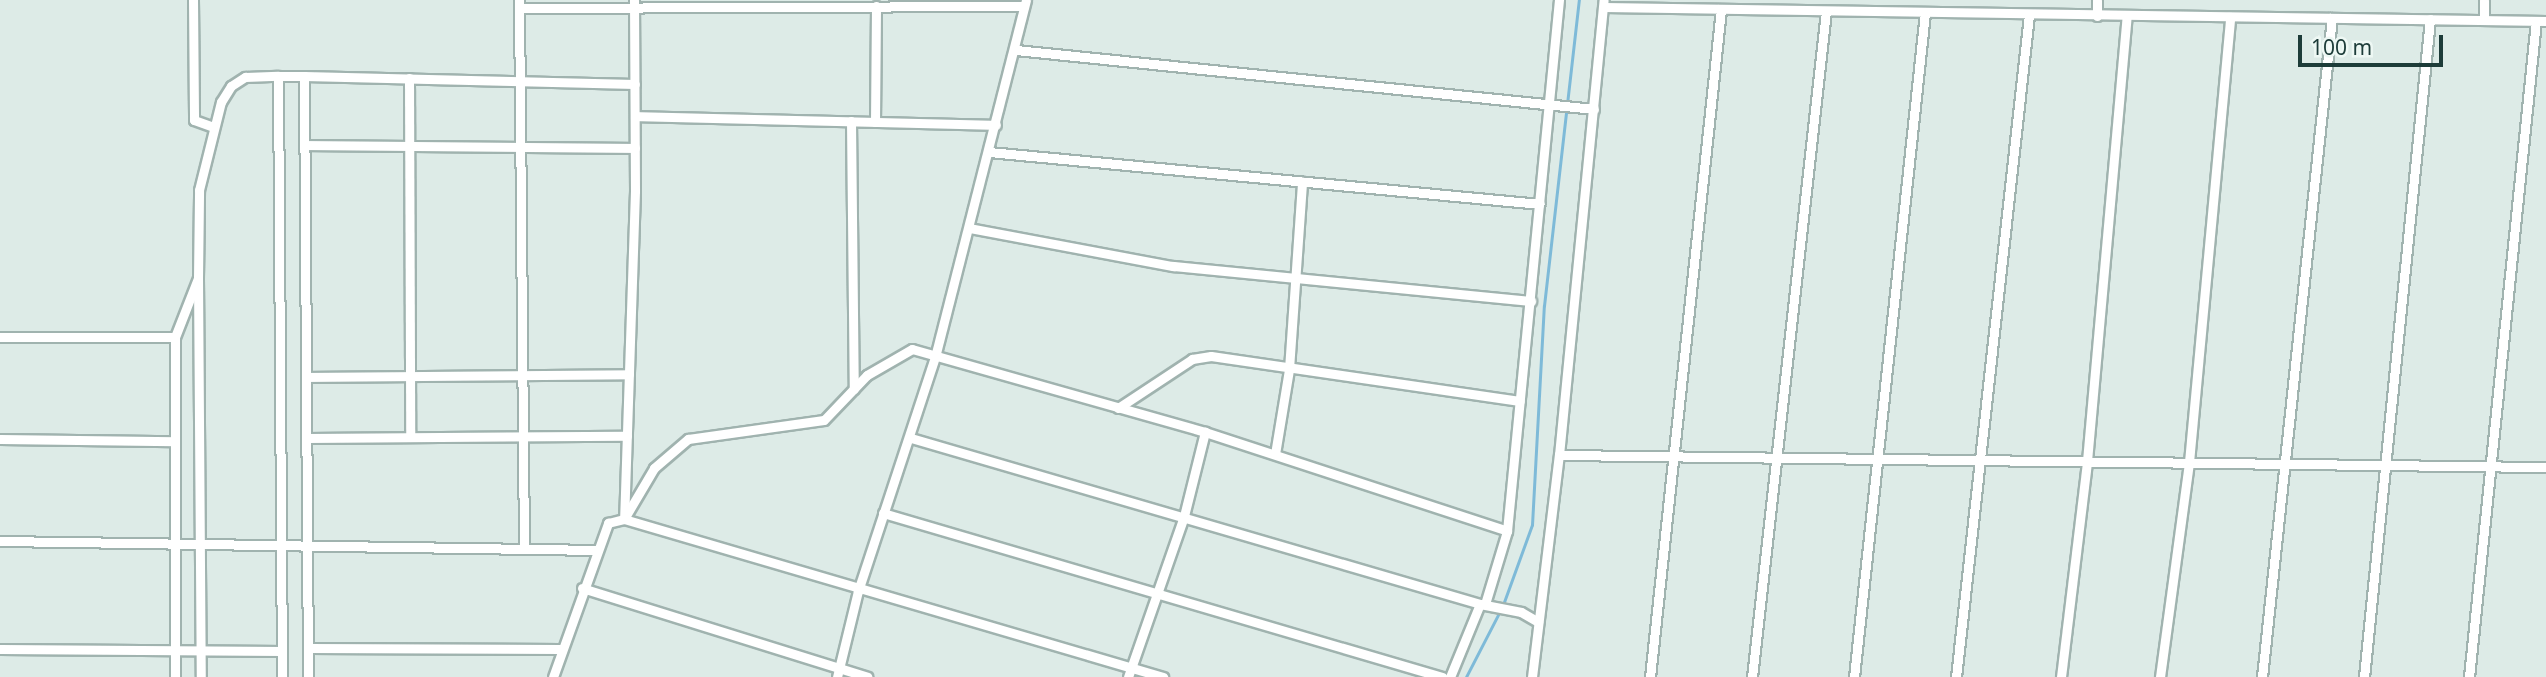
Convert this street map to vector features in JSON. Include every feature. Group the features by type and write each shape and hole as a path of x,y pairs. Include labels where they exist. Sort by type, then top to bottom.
{"street":[{"path":"193,0 194,120 213,127"},
{"path":"1450,677 1486,604 1507,531 1559,0"},
{"path":"2096,16 2097,0"},
{"path":"2484,0 2484,19"},
{"path":"524,548 519,4 876,6 1025,3 1016,50 935,357 911,438 858,591 839,673"},
{"path":"1532,677 1559,455 1604,3 1721,9 2029,15 2541,21 2469,677"},
{"path":"624,519 635,148 634,4"},
{"path":"875,122 876,6"},
{"path":"1650,677 1676,456 1721,9"},
{"path":"1752,677 1826,11"},
{"path":"1854,677 1880,458 1925,13"},
{"path":"1956,677 1983,457 2029,15"},
{"path":"2061,677 2087,461 2127,16"},
{"path":"2160,677 2189,462 2230,17"},
{"path":"2262,677 2287,464 2332,18"},
{"path":"2364,677 2430,19"},
{"path":"1016,50 1594,108"},
{"path":"278,76 282,677"},
{"path":"201,677 199,190 213,127 231,86 245,77 278,76 635,84"},
{"path":"304,76 308,677"},
{"path":"409,78 410,437"},
{"path":"635,116 996,125"},
{"path":"851,121 854,389"},
{"path":"305,145 635,148"},
{"path":"989,152 1539,204"},
{"path":"1275,454 1289,369 1302,181"},
{"path":"969,228 1173,266 1531,301"},
{"path":"175,677 175,337 198,278"},
{"path":"0,337 175,337"},
{"path":"624,519 654,468 688,439 824,420 867,375 912,349 1205,432 1507,531"},
{"path":"1118,408 1192,359 1211,356 1520,401"},
{"path":"307,377 629,374"},
{"path":"1128,677 1184,516 1205,432"},
{"path":"307,438 627,436"},
{"path":"911,438 1521,612 1538,622"},
{"path":"0,439 175,441"},
{"path":"1559,455 1983,457 2087,461 2546,467"},
{"path":"883,513 1443,677"},
{"path":"553,677 582,588 608,523 624,519 858,591 1163,677"},
{"path":"0,541 597,550"},
{"path":"582,588 839,673 867,677"},
{"path":"308,648 561,649"},
{"path":"0,649 282,651"}],"waterway":[{"path":"1503,605 1532,525 1544,306 1579,0"},
{"path":"1466,677 1500,611"}]}
